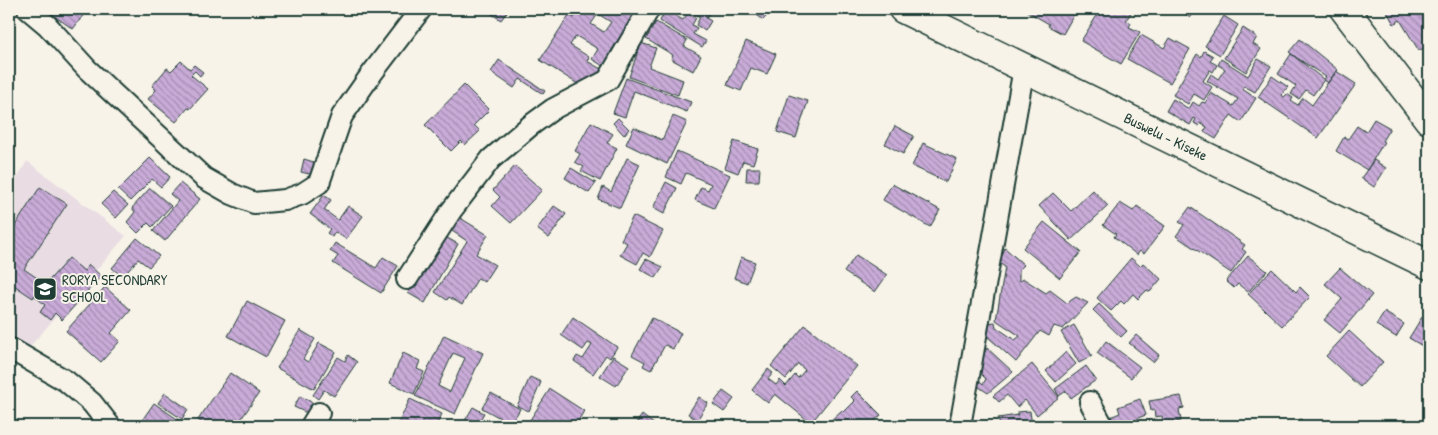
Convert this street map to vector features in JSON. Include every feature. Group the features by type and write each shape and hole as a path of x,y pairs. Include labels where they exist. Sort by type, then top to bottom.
{"main road":[{"name":"Buswelu - Kiseke","path":"904,9 1429,265"},
{"path":"1344,9 1429,120"}],"street":[{"path":"28,9 47,25 87,69 204,178 232,194 254,203 285,200 302,194 319,184 342,116 421,9"},
{"path":"407,279 451,211 491,159 531,124 553,109 608,80 650,9"},
{"path":"960,426 1024,68"},
{"path":"9,348 66,381 92,403 110,426"},
{"path":"1090,402 1103,426"}],"shaded area":[{"name":"RORYA SECONDARY SCHOOL","path":"27,161 126,236 21,357 9,342 9,192"}],"building":[{"path":"58,9 88,9 73,29 53,15"},
{"path":"489,9 509,9 501,20 487,11"},
{"path":"580,9 620,9 633,16 603,66 592,59 598,49 576,36 570,45 589,57 587,61 601,69 594,81 584,88 540,60 569,15 574,18","holes":["598,14 611,22 604,32 591,24"]},
{"path":"672,9 680,9 676,16 683,20 688,13 696,18 692,25 697,28 693,34 706,41 702,47 660,21 664,13 668,15"},
{"path":"686,9 712,9 706,18 711,21 705,31 696,25 700,17"},
{"path":"750,9 773,9 763,20"},
{"path":"1023,9 1077,9 1063,34"},
{"path":"1101,9 1123,9 1131,13 1126,20 1131,23 1129,27 1140,32 1121,64 1081,41"},
{"path":"1179,9 1193,9 1196,11 1190,18"},
{"path":"1393,9 1418,9 1429,27 1429,45 1419,51 1400,20 1394,24 1387,12"},
{"path":"1224,16 1238,25 1220,55 1205,46"},
{"path":"656,22 687,40 684,46 701,56 693,71 671,59 673,55 646,39"},
{"path":"1243,28 1257,37 1253,44 1261,49 1246,72 1224,58"},
{"path":"1141,35 1164,48 1170,38 1190,49 1170,83 1127,59"},
{"path":"1300,39 1338,70 1328,83 1289,52"},
{"path":"746,41 776,54 767,74 751,68 741,91 727,85"},
{"path":"641,43 656,48 649,67 683,80 678,95 629,77"},
{"path":"1204,51 1213,56 1210,61 1217,65 1213,72 1210,70 1203,81 1212,87 1204,100 1194,94 1188,104 1173,95 1197,54 1201,57"},
{"path":"1291,54 1326,77 1313,95 1306,90 1299,99 1291,94 1296,86 1278,74"},
{"path":"1221,59 1248,76 1258,59 1271,66 1255,92 1244,86 1242,89 1256,98 1241,122 1231,115 1216,139 1204,132 1207,127 1200,123 1199,126 1194,123 1196,119 1194,118 1190,125 1166,111 1173,99 1189,109 1193,102 1199,106 1202,102 1205,103 1211,93 1233,106 1238,99 1207,81 1211,74 1218,79 1225,69 1218,65"},
{"path":"499,60 545,91 543,94 520,79 514,88 491,72"},
{"path":"181,61 190,69 194,65 203,72 200,76 195,71 191,75 208,89 176,122 148,99 156,90 152,86 167,68 171,71"},
{"path":"1336,71 1356,84 1318,138 1258,97 1272,76 1288,87 1281,95 1284,97 1287,94 1293,98 1291,101 1298,105 1303,98 1312,105"},
{"path":"626,78 691,102 687,112 634,91 625,117 613,113"},
{"path":"464,85 489,110 474,125 480,131 465,145 461,141 451,151 425,125"},
{"path":"789,95 808,101 796,138 777,132"},
{"path":"673,116 687,122 667,164 626,144 634,127 662,140"},
{"path":"618,118 629,129 624,135 613,123"},
{"path":"1374,119 1390,128 1367,170 1336,151 1344,137 1348,139 1357,126 1366,132"},
{"path":"591,122 613,134 607,143 617,148 600,181 581,171 584,167 575,162 580,154 575,151"},
{"path":"895,126 914,136 903,154 885,144"},
{"path":"734,141 758,149 753,164 743,161 738,173 725,168"},
{"path":"923,143 957,159 946,182 912,166"},
{"path":"677,151 730,175 714,208 695,200 701,187 708,190 711,184 686,173 681,184 666,177"},
{"path":"150,158 170,177 161,187 152,179 130,201 118,190"},
{"path":"627,158 640,164 620,208 598,199 603,187 611,192"},
{"path":"304,159 320,164 317,176 301,172"},
{"path":"1374,160 1386,168 1374,187 1361,178"},
{"path":"515,166 542,190 511,223 492,206 500,197 493,190"},
{"path":"571,168 596,183 589,193 565,178"},
{"path":"747,168 760,168 759,181 746,181"},
{"path":"666,182 677,188 664,214 653,208"},
{"path":"180,183 200,199 165,241 153,231 178,201 170,194"},
{"path":"892,184 940,210 930,227 883,200"},
{"path":"40,187 67,204 24,269 43,282 33,298 9,282 9,235"},
{"path":"150,188 171,206 152,227 148,223 138,233 127,222 135,212 132,208"},
{"path":"1093,190 1108,206 1071,240 1039,206 1053,193 1071,211"},
{"path":"113,192 128,205 116,218 101,204"},
{"path":"324,195 331,200 324,210 338,220 348,206 363,216 346,239 335,232 332,237 327,233 330,229 310,214"},
{"path":"1120,203 1133,211 1137,206 1165,226 1144,254 1140,251 1137,255 1114,237 1116,234 1103,225"},
{"path":"554,206 566,214 549,238 537,229"},
{"path":"1190,207 1245,245 1242,249 1246,252 1231,273 1176,236 1184,225 1179,222"},
{"path":"457,216 488,235 476,254 495,265 484,282 478,278 462,305 449,297 447,300 435,292 467,241 449,229"},
{"path":"633,216 663,231 650,257 643,253 637,264 620,255 627,243 621,240"},
{"path":"1044,222 1081,252 1060,278 1023,248"},
{"path":"442,235 458,244 425,303 408,293"},
{"path":"137,238 159,256 149,267 138,259 123,277 112,268"},
{"path":"335,243 376,268 383,257 398,266 381,293 333,263 338,256 330,251"},
{"path":"1005,248 1024,265 1019,270 1019,281 1024,279 1046,293 1050,290 1067,303 1076,297 1088,303 1063,329 1054,326 1049,336 1040,331 1016,362 988,337 986,323 995,322 996,327 1015,340 1020,336 996,320 1005,267 999,263"},
{"path":"856,255 887,275 875,292 844,272"},
{"path":"1248,256 1267,271 1248,292 1238,284 1234,288 1226,281"},
{"path":"741,257 755,262 747,283 734,278"},
{"path":"69,258 84,271 89,265 101,276 62,320 55,313 50,320 40,312 45,305 35,296"},
{"path":"1131,258 1140,266 1143,263 1161,279 1150,292 1147,290 1138,299 1133,294 1124,304 1121,301 1111,311 1097,298"},
{"path":"646,259 663,267 656,278 640,269"},
{"path":"1340,268 1372,295 1340,333 1324,320 1342,299 1325,284"},
{"path":"1272,269 1296,292 1300,287 1310,297 1282,326 1248,294"},
{"path":"112,272 118,278 114,284 107,278"},
{"path":"105,287 131,310 111,333 120,341 101,362 66,331"},
{"path":"247,301 285,321 266,357 228,336"},
{"path":"1099,304 1127,331 1121,337 1093,310"},
{"path":"1384,312 1404,324 1396,337 1376,325"},
{"path":"573,317 617,347 610,358 606,355 593,374 574,361 577,356 583,359 592,345 588,343 583,350 561,335"},
{"path":"1422,317 1429,321 1429,350 1409,338"},
{"path":"652,318 681,333 673,349 665,345 651,370 643,366 645,362 632,355"},
{"path":"805,325 857,366 811,423 775,394 768,403 752,390 768,369 773,373 768,379 776,385 780,380 786,386 795,375 798,378 805,370 798,364 786,379 771,366"},
{"path":"1074,325 1092,356 1079,363 1061,332"},
{"path":"300,330 315,339 303,359 308,362 319,343 336,352 314,389 277,368"},
{"path":"1349,331 1383,362 1360,387 1326,356"},
{"path":"444,335 483,353 455,414 415,396","holes":["453,353 465,358 450,392 438,386"]},
{"path":"1136,335 1159,355 1153,362 1129,343"},
{"path":"1106,341 1140,367 1131,378 1097,353"},
{"path":"987,348 1013,372 988,393 976,385 979,380 983,384 986,379 976,369"},
{"path":"1066,352 1076,364 1056,382 1046,371"},
{"path":"403,353 420,361 417,369 424,372 414,394 390,383"},
{"path":"348,355 357,362 334,396 324,390 318,399 313,395 338,357 345,361"},
{"path":"613,356 629,366 616,386 600,376"},
{"path":"1032,364 1059,397 1037,415 1025,400 1017,407 1007,395 999,402 993,396"},
{"path":"1086,366 1096,380 1071,398 1066,391 1059,396 1055,389"},
{"path":"230,373 259,393 239,422 245,426 207,426 198,420"},
{"path":"530,377 541,382 529,411 517,406"},
{"path":"550,389 584,411 575,426 526,426"},
{"path":"723,391 734,399 724,412 713,404"},
{"path":"857,391 881,415 869,426 831,426 828,423 842,410 844,412 855,401 851,397"},
{"path":"165,393 188,409 182,419 158,403"},
{"path":"491,393 520,409 511,424 482,408"},
{"path":"300,396 315,404 309,414 294,407"},
{"path":"1181,396 1184,408 1179,409 1181,421 1163,424 1162,416 1155,417 1154,410 1151,411 1149,401"},
{"path":"699,397 708,403 697,420 688,414"},
{"path":"410,399 442,414 436,426 397,426"},
{"path":"1140,399 1146,415 1138,418 1141,426 1114,426 1110,417 1120,413 1118,407"},
{"path":"154,403 180,421 176,426 138,426"},
{"path":"473,407 484,413 476,426 466,426 463,424"},
{"path":"1030,411 1032,426 1000,426 998,418 1018,415 1017,412"},
{"path":"642,415 655,425 634,426"},
{"path":"1301,419 1305,426 1287,426"},
{"path":"693,420 706,426 689,426"}],"place":[{"name":"RORYA SECONDARY SCHOOL","path":"45,289"}]}
